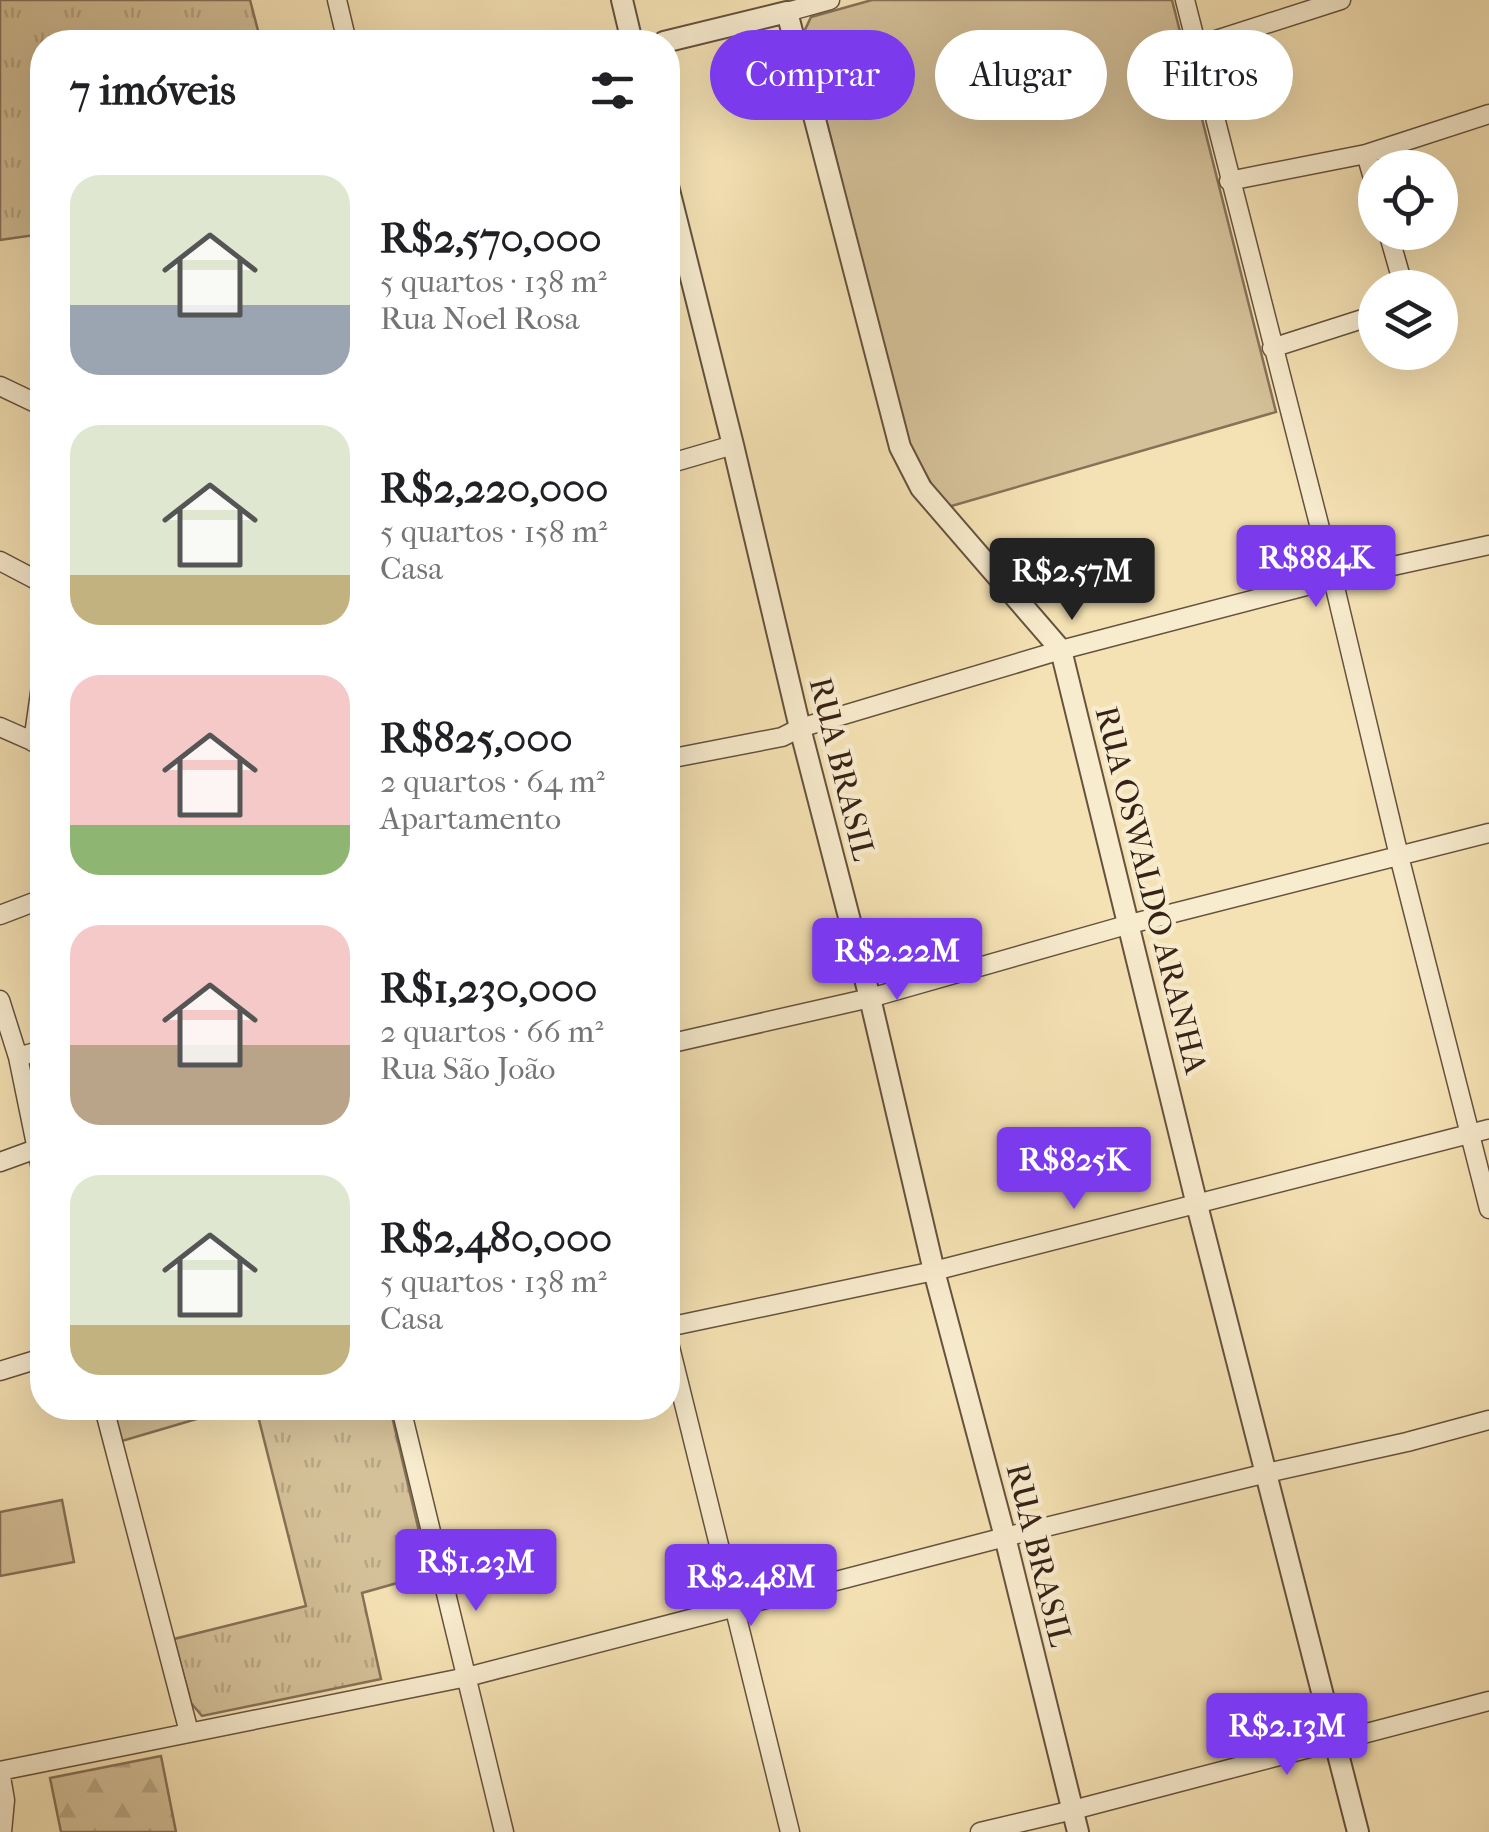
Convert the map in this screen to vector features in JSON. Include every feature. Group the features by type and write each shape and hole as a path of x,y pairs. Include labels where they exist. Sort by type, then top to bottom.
{"street":[{"path":"337,0 344,30"},
{"path":"622,0 629,30"},
{"path":"680,38 829,0"},
{"path":"1185,0 1193,30"},
{"path":"1247,30 1340,0"},
{"name":"RUA OSWALDO ARANHA","path":"787,12 900,447 921,488 1061,650 1197,1205 1358,1832"},
{"path":"1378,150 1489,114"},
{"path":"1215,120 1333,579 1399,856 1480,1131 1489,1209"},
{"path":"1229,181 1358,156"},
{"name":"RUA BRASIL","path":"680,234 934,1271 1078,1832"},
{"path":"1272,348 1358,320"},
{"path":"0,386 30,400"},
{"path":"680,461 733,446"},
{"path":"680,757 782,737 800,728 1061,650 1333,579 1489,544"},
{"path":"0,561 30,577"},
{"path":"0,727 30,740"},
{"path":"680,1041 870,998 1130,924 1489,833"},
{"path":"0,916 30,905"},
{"path":"0,1000 18,1058 30,1119"},
{"path":"18,1058 30,1054"},
{"path":"680,1325 934,1271 1480,1131"},
{"path":"0,1162 30,1151"},
{"path":"0,1372 30,1362"},
{"path":"680,1387 790,1832"},
{"path":"107,1420 189,1732"},
{"path":"404,1420 504,1832"},
{"path":"2,1832 4,1800 0,1771 466,1678 1005,1537 1489,1420"},
{"path":"980,1832 1489,1701"}],"green space":[{"path":"0,0 250,0 258,30 30,30 30,236 0,240"},
{"path":"872,0 1172,0 1180,30 1127,30 1127,120 1202,120 1276,412 948,507 908,443 826,120 915,120 915,30 805,30 811,17"},
{"path":"116,1420 193,1420 122,1441"},
{"path":"259,1420 393,1420 429,1574 362,1593 381,1679 202,1716 191,1703 174,1639 306,1606"},
{"path":"62,1500 74,1562 0,1576 0,1512"},
{"path":"161,1756 176,1832 61,1832 50,1778"}]}
